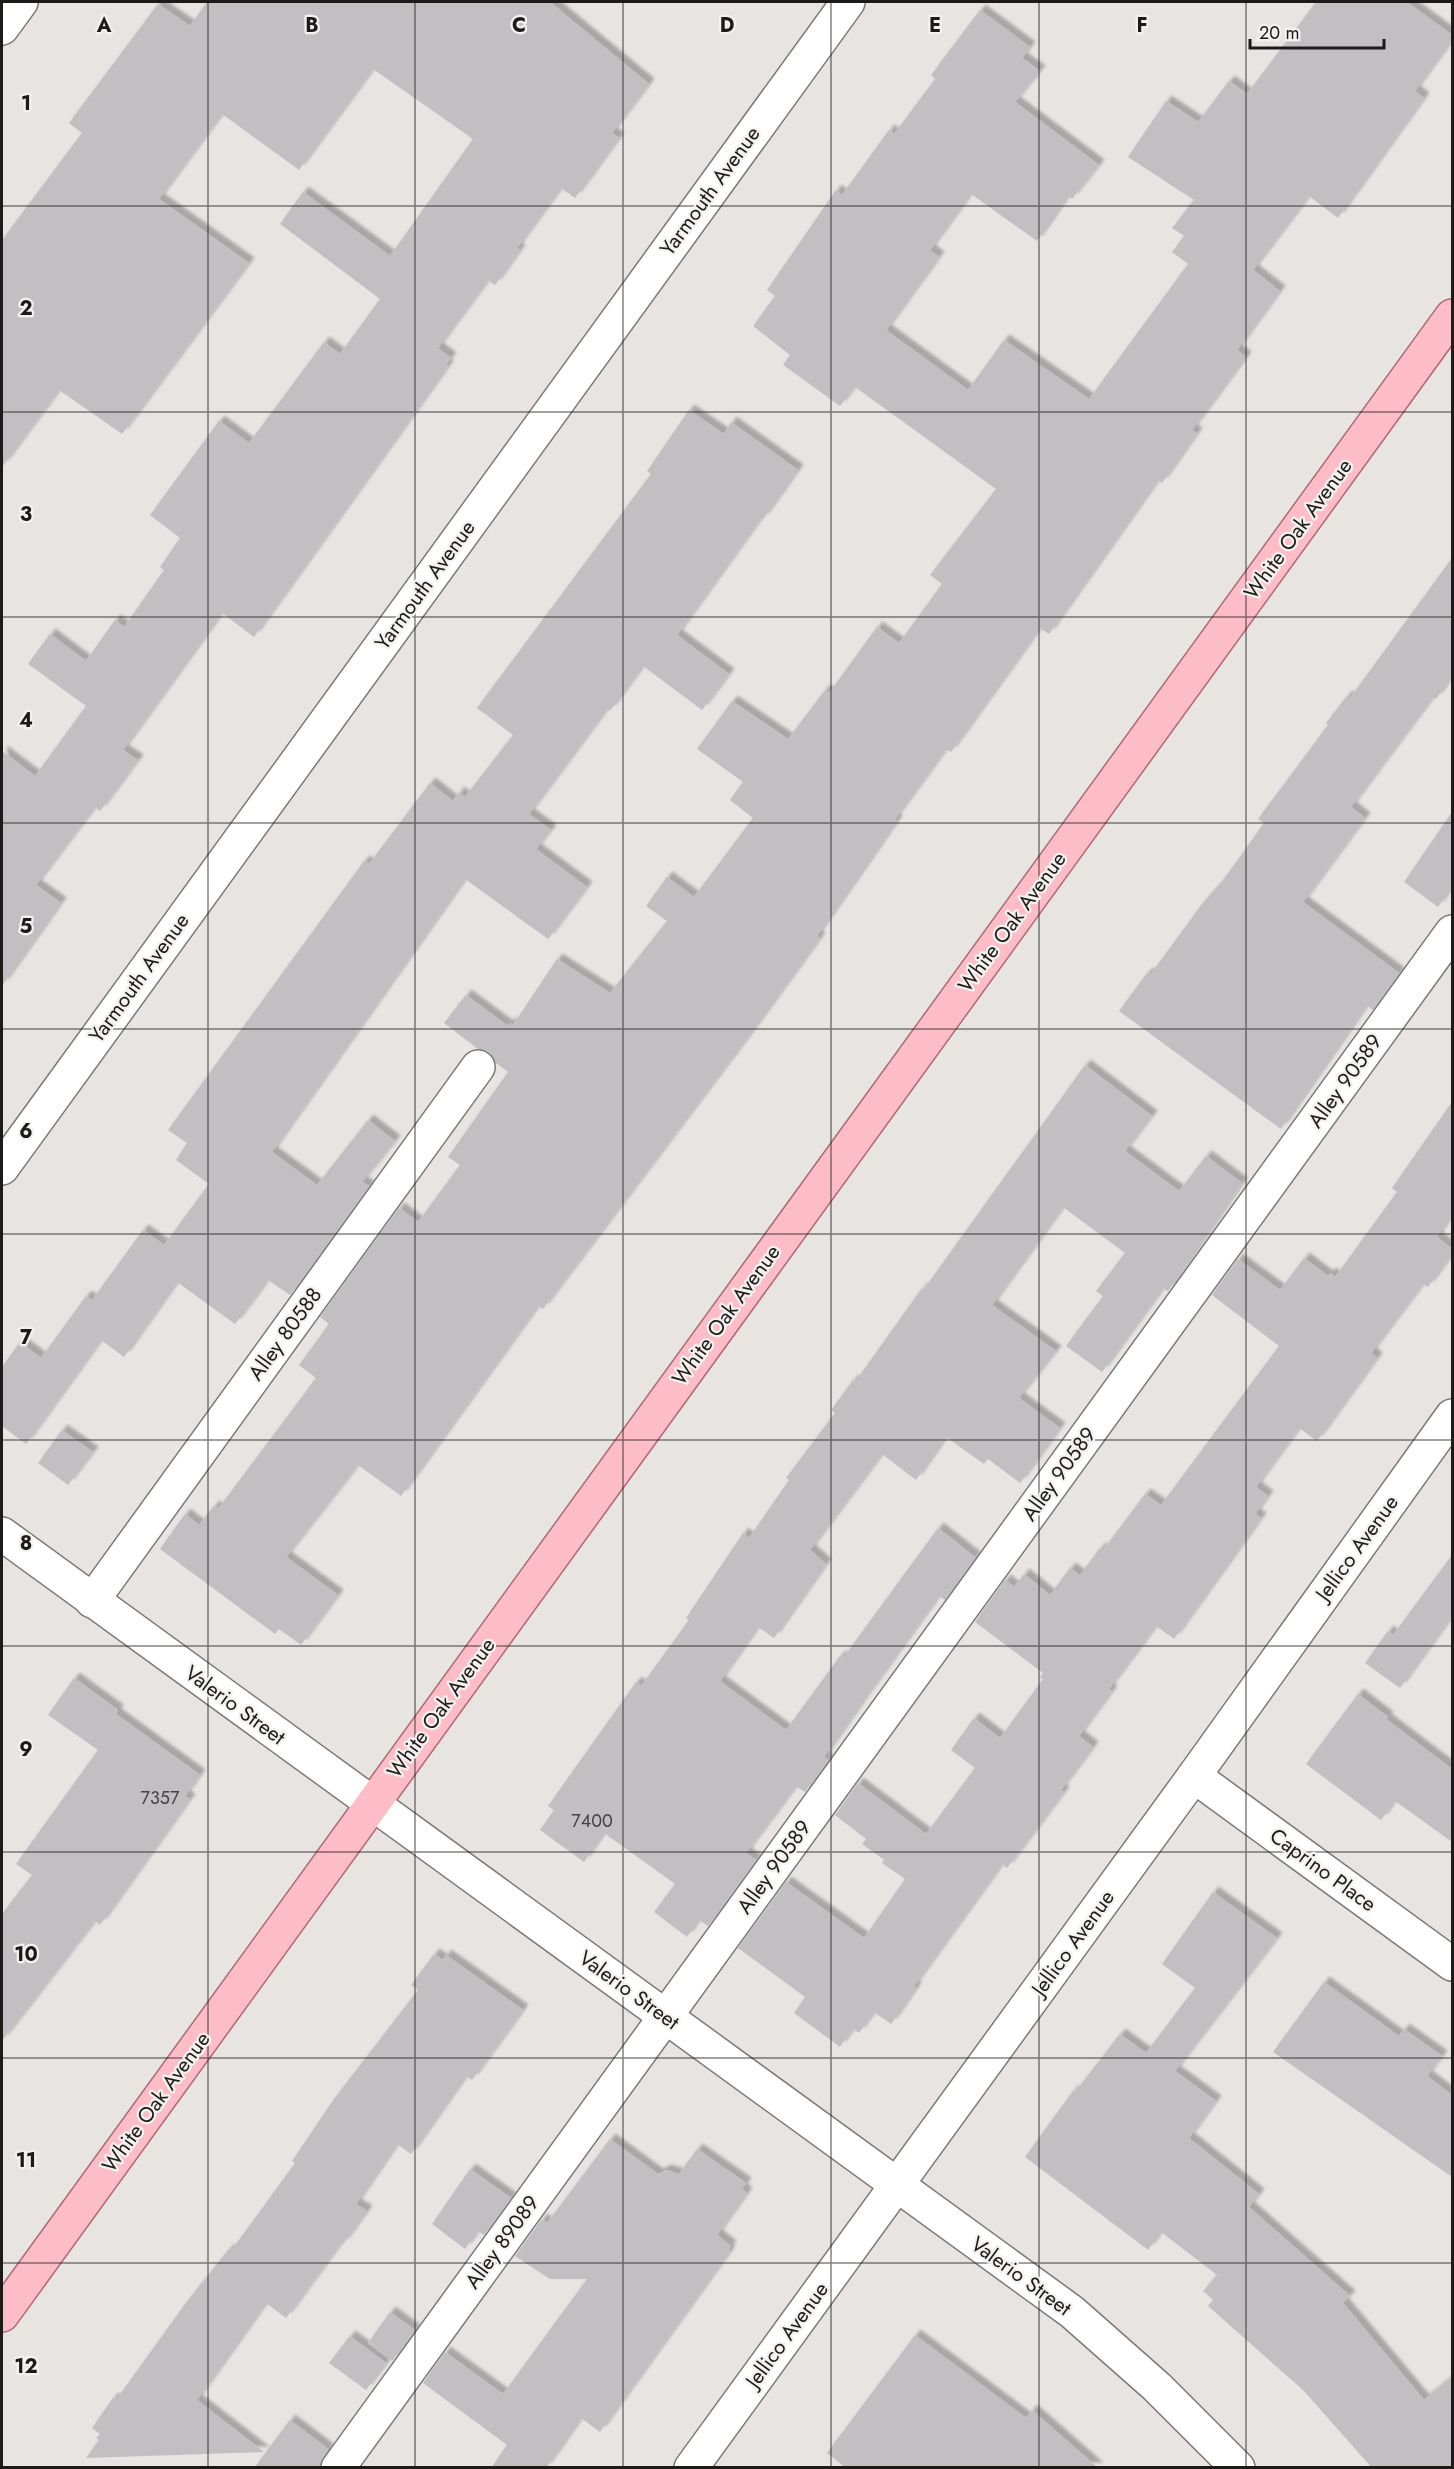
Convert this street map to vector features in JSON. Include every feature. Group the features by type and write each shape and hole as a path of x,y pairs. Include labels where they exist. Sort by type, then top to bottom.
{"main road":[{"name":"White Oak Avenue","path":"2,2315 1452,316"}],"street":[{"path":"2,28 21,2"},
{"name":"Yarmouth Avenue","path":"2,1168 848,2"},
{"name":"Alley 90589","path":"666,2016 1452,932"},
{"name":"Alley 80588","path":"92,1601 477,1067"},
{"name":"Jellico Avenue","path":"691,2468 1194,1776 1452,1416"},
{"name":"Valerio Street","path":"2,1534 1072,2312 1157,2387 1238,2468"},
{"name":"Caprino Place","path":"1194,1776 1452,1964"},
{"name":"Alley 89089","path":"338,2468 666,2016"}],"building":[{"path":"207,2 550,2 649,84 612,133 619,138 575,198 561,188 517,248 520,250 495,285 488,280 438,348 451,358 446,364 448,366 254,637 222,613 123,750 138,760 100,811 95,807 36,885 61,903 2,986 2,751 35,776 86,706 28,664 50,634 86,661 115,620 124,627 164,570 160,567 180,538 150,515 219,421 249,443 324,342 340,354 380,299 280,224 303,192 390,256 473,139 373,69 299,170 222,114 159,199 249,263 122,434 59,390 2,467 2,240 82,133 69,123 158,4 190,26"},
{"path":"1316,2 1407,2 1452,35 1452,40 1415,91 1424,98 1338,218 1309,196 1253,270 1280,291 1237,350 1246,357 1192,430 1197,433 1162,483 1158,480 1049,634 1040,628 951,752 946,749 895,819 897,821 817,936 820,938 748,1037 543,1309 538,1306 401,1496 358,1465 286,1557 338,1595 301,1645 279,1629 275,1634 160,1549 185,1514 199,1525 214,1506 218,1509 316,1378 299,1365 329,1324 320,1317 399,1208 418,1222 460,1165 448,1157 508,1072 496,1063 489,1052 478,1049 444,1023 466,995 508,1026 510,1023 513,1025 557,959 610,993 667,921 646,906 667,877 694,897 753,818 730,800 743,782 697,749 732,701 788,739 825,690 829,693 877,627 899,643 942,584 930,575 996,489 855,387 840,406 783,365 790,355 753,326 775,296 767,290 836,190 842,195 889,130 894,134 935,79 931,75 980,10 1030,47 1022,58 1040,71 1015,102 1099,165 1072,199 1068,196 1037,241 971,194 930,250 939,257 886,330 968,390 1004,340 1089,399 1188,264 1172,252 1184,236 1172,228 1194,200 1128,157 1166,101 1198,122 1229,81 1247,94"},
{"path":"689,410 724,434 731,422 798,470 677,635 729,674 702,710 643,666 610,711 607,709 529,814 551,830 536,849 587,887 548,939 465,879 272,1152 317,1185 368,1120 395,1141 362,1182 369,1186 290,1295 268,1280 235,1324 177,1282 124,1357 101,1340 26,1444 2,1426 2,1367 20,1342 41,1358 86,1296 92,1300 143,1230 164,1245 209,1184 176,1160 187,1143 168,1130 364,861 369,864 430,783 453,801 459,792 465,797 513,735 477,708 651,474 647,471"},
{"path":"1452,558 1452,676 1436,699 1433,697 1351,807 1365,818 1303,902 1399,973 1373,1010 1367,1005 1281,1129 1119,1011 1147,973 1150,975 1202,904 1224,879 1264,823 1258,819 1328,725 1326,723 1347,696 1350,698"},
{"path":"1452,812 1452,887 1438,907 1404,882"},
{"path":"1085,1065 1152,1116 1125,1151 1179,1191 1206,1156 1242,1183 1168,1291 1163,1288 1102,1372 1066,1346 1103,1296 1096,1291 1125,1253 1063,1207 992,1305 1056,1351 1019,1398 1060,1428 1020,1483 988,1459 984,1464 946,1437 916,1480 882,1454 810,1550 826,1564 774,1638 758,1627 720,1681 786,1730 840,1656 843,1658 938,1528 975,1557 945,1600 939,1596 863,1701 824,1757 828,1760 805,1792 796,1786 746,1853 756,1860 708,1926 699,1920 687,1937 654,1912 675,1884 604,1833 584,1862 540,1830 554,1810 548,1806 636,1682 641,1686 689,1620 686,1618 743,1533 749,1538 789,1480 786,1478 835,1413 831,1410 853,1380 855,1382 922,1288 924,1289"},
{"path":"1452,1102 1452,1216 1437,1237 1452,1249 1452,1254 1428,1287 1423,1284 1371,1353 1377,1358 1317,1441 1299,1428 1256,1487 1268,1496 1255,1514 1261,1518 1174,1639 1156,1626 1109,1689 1112,1691 1079,1736 1093,1747 1061,1790 1064,1792 1007,1868 1002,1864 914,1986 916,1988 891,2024 874,2012 859,2033 853,2029 840,2047 794,2013 805,1997 738,1948 786,1882 864,1938 905,1879 882,1863 884,1860 862,1844 866,1839 835,1815 858,1783 926,1834 975,1768 951,1750 974,1718 1000,1738 1043,1679 1040,1677 1043,1673 975,1622 1005,1580 1014,1587 1024,1574 1050,1595 1070,1568 1080,1575 1100,1548 1103,1550 1145,1494 1161,1505 1279,1346 1212,1295 1238,1259 1280,1290 1304,1258 1328,1276 1331,1273 1335,1277 1397,1192 1392,1188"},
{"path":"62,1430 93,1452 68,1485 38,1463"},
{"path":"1452,1555 1452,1616 1400,1688 1365,1663 1388,1631 1393,1635"},
{"path":"74,1678 118,1710 116,1714 200,1775 185,1796 190,1799 100,1925 95,1921 2,2041 2,1914 32,1875 16,1864 98,1750 48,1715"},
{"path":"1358,1694 1388,1717 1386,1719 1452,1769 1452,1842 1395,1801 1381,1820 1306,1764"},
{"path":"1213,1892 1277,1938 1175,2071 1216,2101 1189,2138 1259,2194 1249,2207 1350,2296 1343,2303 1424,2400 1452,2377 1452,2468 1372,2468 1304,2391 1208,2306 1213,2300 1203,2291 1217,2275 1161,2232 1148,2250 1025,2157 1073,2091 1075,2092 1120,2034 1146,2053 1195,1988 1162,1964"},
{"path":"434,1954 443,1960 446,1955 523,2010 472,2080 466,2076 411,2154 397,2144 356,2204 367,2211 286,2318 266,2303 197,2400 264,2452 86,2458 99,2440 96,2438 100,2434 92,2428 113,2398 116,2400 185,2304 229,2249 231,2251 295,2163 292,2161 334,2099 418,1990 411,1985"},
{"path":"1324,1982 1399,2036 1404,2029 1442,2056 1427,2076 1452,2095 1452,2177 1273,2052"},
{"path":"610,2139 658,2174 666,2170 679,2174 697,2149 746,2183 742,2189 747,2193 717,2235 731,2246 728,2250 730,2251 600,2432 581,2418 546,2468 491,2468 507,2445 423,2383 445,2352 503,2394 587,2279 550,2279 515,2256 542,2219 547,2223"},
{"path":"470,2169 511,2198 484,2235 478,2231 465,2249 432,2224"},
{"path":"390,2312 415,2330 392,2361 368,2343"},
{"path":"915,2335 1026,2418 1032,2410 1098,2468 846,2468 827,2453"},
{"path":"350,2336 386,2363 366,2390 329,2363"},
{"path":"290,2420 328,2449 320,2468 254,2468"}]}
